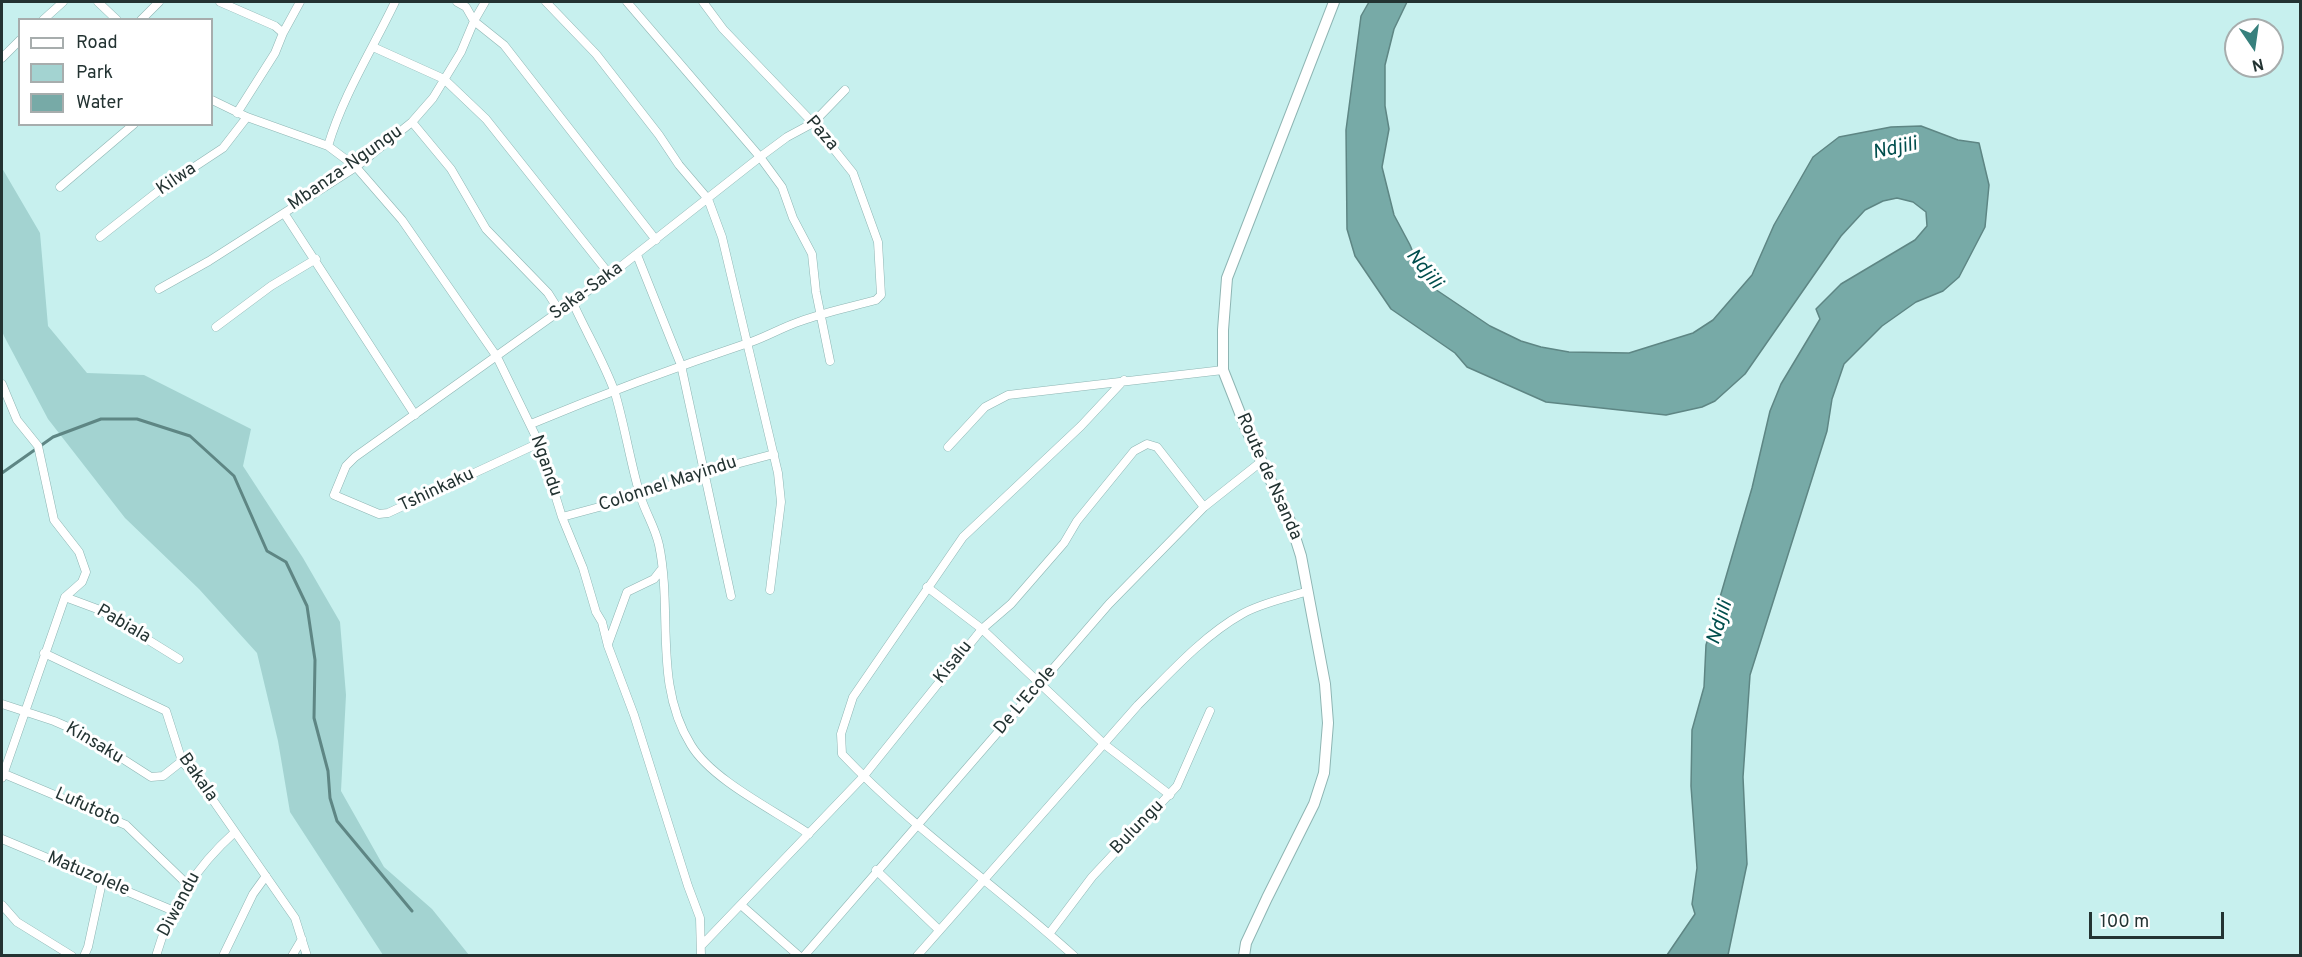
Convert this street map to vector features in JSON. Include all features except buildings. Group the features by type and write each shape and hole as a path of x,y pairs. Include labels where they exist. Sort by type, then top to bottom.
{"street":[{"path":"45,18 63,2"},
{"path":"98,2 115,18"},
{"path":"143,18 159,2"},
{"path":"220,2 275,26 283,33"},
{"path":"237,113 275,53 300,2"},
{"path":"328,146 341,105 395,2"},
{"path":"457,2 466,7 474,21 504,45 656,240"},
{"name":"Mbanza-Ngungu","path":"159,289 209,261 356,167 412,122 433,98 461,52 485,2"},
{"path":"546,2 596,54 659,135 679,165 708,199 722,237 745,343 774,454 781,502 770,590"},
{"path":"627,2 760,157 782,187 793,218 812,255 816,292 830,361"},
{"name":"Paza","path":"703,2 723,29 813,123 856,178 878,242 880,295 876,300 822,315"},
{"name":"Route de Nsanda","path":"1244,956 1246,943 1262,907 1314,804 1323,773 1328,723 1326,684 1308,591 1290,521 1243,422 1224,370 1223,330 1227,278 1334,2"},
{"path":"2,58 18,42"},
{"path":"373,47 444,79 486,119 610,276"},
{"name":"Saka-Saka","path":"334,495 346,466 638,255 760,157 813,123 845,90"},
{"name":"Ngandu","path":"213,101 247,117 328,146 356,167 402,220 497,357 539,443 562,517 583,568 608,646 634,715 700,918 701,956"},
{"name":"Kilwa","path":"100,237 161,189 223,148 247,117"},
{"path":"412,122 451,169 486,229 548,293 560,312"},
{"path":"60,187 132,126"},
{"path":"284,213 415,415"},
{"path":"638,255 681,365 731,596"},
{"path":"216,327 271,286 316,260"},
{"path":"573,303 614,391 640,496 659,546 666,608 666,676 689,743 697,754 743,794 770,807 809,834"},
{"path":"531,423 681,365 822,315"},
{"path":"948,447 985,407 995,399 1008,395 1224,370"},
{"path":"1074,956 986,880 883,797 842,754 839,746 853,697 963,537 1081,426 1124,380"},
{"path":"2,384 17,420 38,446 54,520 80,552 86,572 82,582 65,597 2,775"},
{"name":"Tshinkaku","path":"334,495 379,514 388,513 539,443"},
{"name":"Kisalu","path":"700,946 863,777 982,629 1011,604 1064,543 1077,521 1139,447 1147,444 1157,447 1204,507"},
{"name":"Colonnel Mayindu","path":"562,517 640,496 706,472 774,454"},
{"name":"De L'Ecole","path":"804,956 876,870 1109,604 1204,507 1262,461"},
{"path":"608,646 627,592 654,579 661,570"},
{"path":"927,587 982,629 1104,744 1170,795"},
{"path":"917,956 1138,705 1204,642 1243,614 1308,591"},
{"name":"Pabiala","path":"65,597 100,610 179,659"},
{"name":"Bakala","path":"44,653 165,711 182,761 295,918 307,956"},
{"name":"Kinsaku","path":"2,704 54,721 84,734 151,777 163,776 182,761"},
{"name":"Bulungu","path":"1049,934 1092,877 1155,807 1170,795 1185,771 1210,711"},
{"name":"Lufutoto","path":"2,775 126,825 188,885"},
{"name":"Diwandu","path":"156,956 174,911 188,885 201,865 235,832"},
{"name":"Matuzolele","path":"2,839 174,911"},
{"path":"876,870 939,930"},
{"path":"223,956 253,894 266,876"},
{"path":"84,956 102,882"},
{"path":"2,905 17,922 72,956"},
{"path":"741,905 798,956"},
{"path":"292,956 302,939"}],"green space":[{"path":"2,168 40,233 48,326 87,373 144,375 251,429 243,466 303,558 340,622 346,695 341,791 384,867 432,909 469,955 383,955 290,812 278,741 257,653 199,589 125,518 48,419 2,331"}],"water":[{"name":"Ndjili","path":"1369,2 1407,2 1394,29 1385,65 1385,106 1389,129 1382,167 1394,215 1423,277 1432,287 1490,326 1521,341 1541,347 1569,352 1629,353 1693,333 1713,320 1752,275 1774,225 1813,157 1839,137 1891,127 1921,126 1958,140 1979,143 1989,185 1985,227 1959,277 1943,291 1916,302 1882,326 1844,364 1832,399 1827,431 1750,675 1743,777 1747,864 1728,955 1667,955 1695,914 1692,904 1697,868 1691,786 1692,730 1704,687 1706,645 1752,488 1770,411 1781,384 1820,319 1816,309 1841,284 1915,240 1927,226 1926,212 1913,202 1897,198 1883,201 1865,210 1841,236 1745,374 1715,401 1702,407 1666,415 1546,402 1467,367 1455,353 1391,309 1355,256 1347,229 1346,130 1361,16"}],"waterway":[{"path":"2,473 53,437 101,419 137,419 190,436 234,476 267,551 286,562 307,606 315,660 314,718 328,771 330,798 337,821 412,911"}]}
